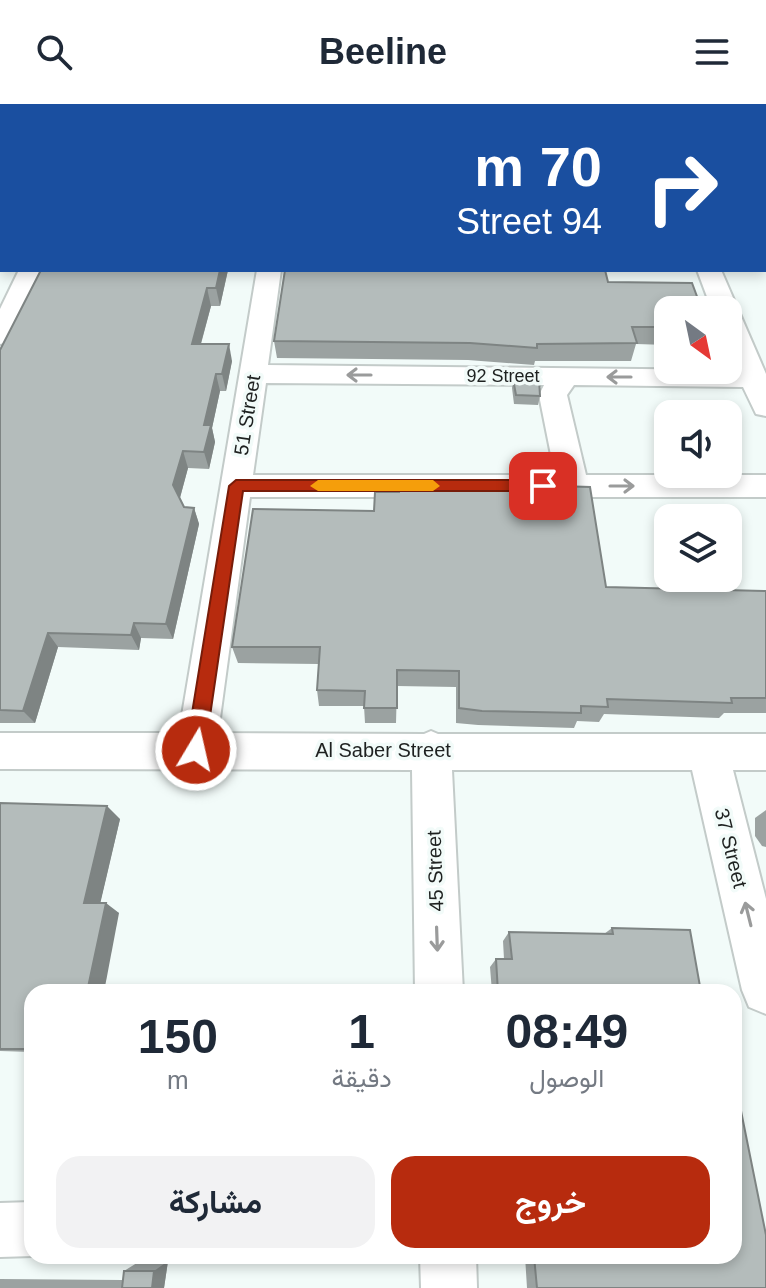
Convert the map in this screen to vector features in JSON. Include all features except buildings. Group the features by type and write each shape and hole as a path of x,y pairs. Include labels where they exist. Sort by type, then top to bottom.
{"street":[{"path":"0,336 30,272"},
{"name":"51 Street","path":"196,750 269,272"},
{"path":"710,272 719,296"},
{"path":"742,351 766,407"},
{"name":"92 Street","path":"253,374 753,378"},
{"path":"568,376 560,382 553,395 573,486"},
{"path":"236,486 766,486"},
{"name":"Al Saber Street","path":"0,751 431,749 766,752"},
{"name":"45 Street","path":"431,749 439,984"},
{"name":"37 Street","path":"708,752 766,990"},
{"path":"0,1230 24,1229"},
{"path":"448,1264 449,1288"}],"slow traffic":[{"path":"318,486 433,486"}],"route":[{"path":"196,750 236,486 543,486"}]}
